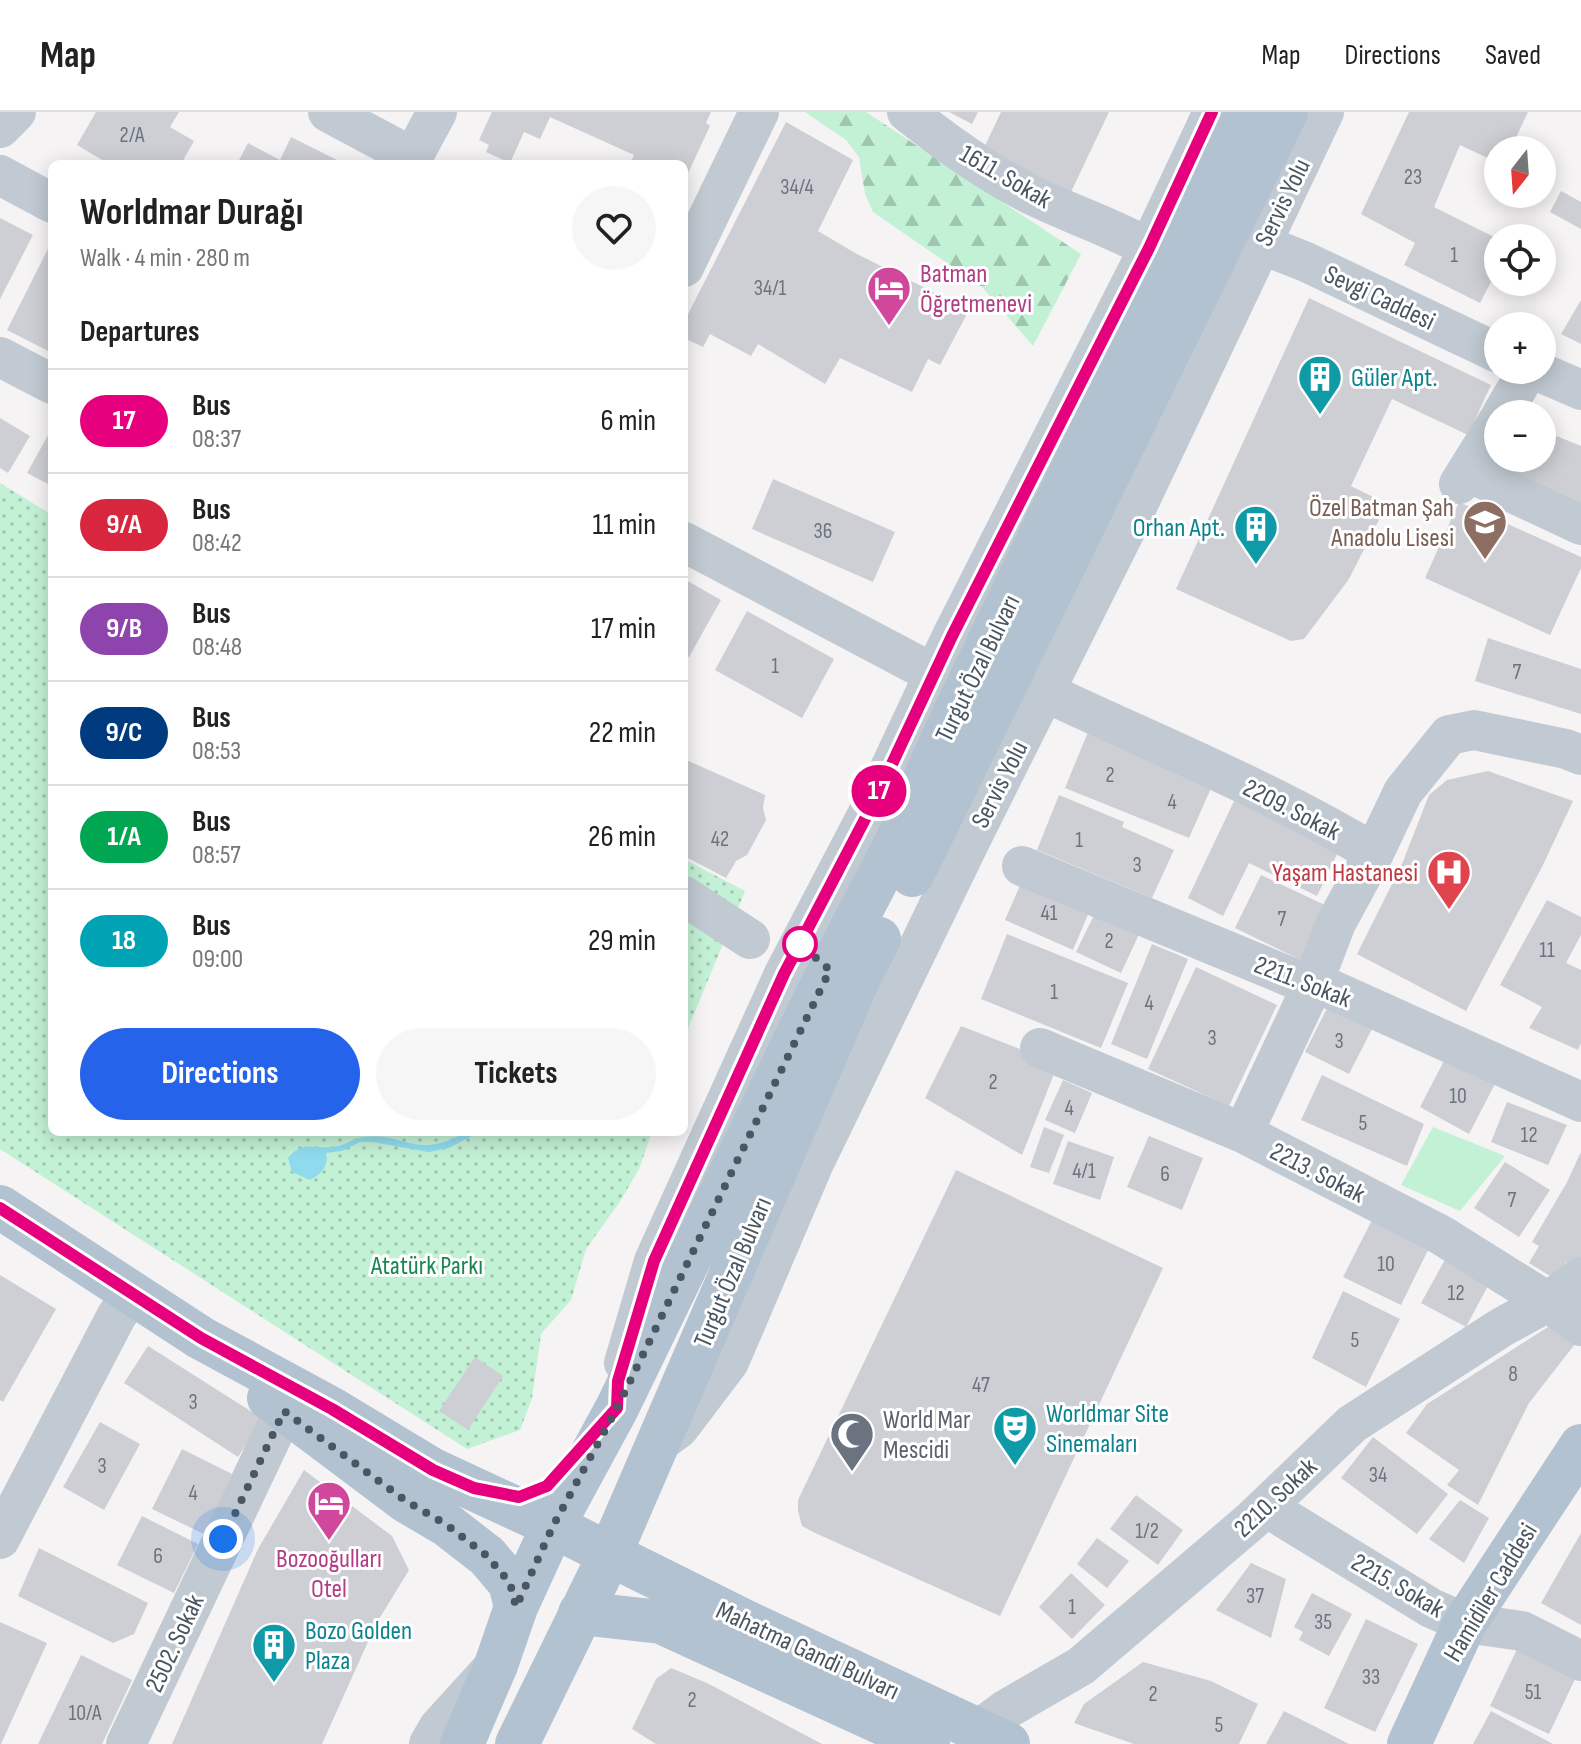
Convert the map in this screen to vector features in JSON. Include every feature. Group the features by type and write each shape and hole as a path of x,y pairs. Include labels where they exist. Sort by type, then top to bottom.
{"main road":[{"name":"Turgut Özal Bulvarı","path":"462,1744 496,1665 516,1607 553,1526 617,1408 817,995 894,847 955,712 1246,112"},
{"name":"Turgut Özal Bulvarı","path":"519,1742 610,1554 860,975 940,820 1286,112"},
{"path":"0,1207 201,1338 284,1411 487,1556 510,1583 516,1607"},
{"name":"Mahatma Gandi Bulvarı","path":"201,1338 332,1409 433,1470 993,1737"},
{"name":"Hamidiler Caddesi","path":"1409,1744 1465,1623 1581,1446"},
{"path":"633,1497 644,1544 677,1587"},
{"name":"Mahatma Gandi Bulvarı","path":"580,1613 661,1622 928,1744"}],"street":[{"path":"0,128 16,112"},
{"path":"328,112 410,160 437,112"},
{"path":"688,259 759,112"},
{"path":"617,1408 618,1381 654,1261 784,974 876,798 934,674 1149,248 1213,112"},
{"name":"Servis Yolu","path":"657,1444 679,1428 729,1362 814,1163 1324,112"},
{"name":"1611. Sokak","path":"910,113 933,132 1019,188 1149,248"},
{"path":"0,175 48,201"},
{"name":"Sevgi Caddesi","path":"1261,244 1306,262 1484,346"},
{"path":"0,357 48,382"},
{"path":"1556,379 1581,390"},
{"path":"1484,444 1464,478 1581,525"},
{"path":"688,544 934,674"},
{"name":"2209. Sokak","path":"1045,692 1336,830 1374,853"},
{"path":"1243,1133 1312,986 1336,923 1403,792 1449,735 1474,730 1566,749 1581,755"},
{"name":"2211. Sokak","path":"1022,866 1312,986 1330,989 1581,1102"},
{"path":"688,899 750,939"},
{"name":"2213. Sokak","path":"1040,1048 1243,1133 1441,1235 1581,1326"},
{"name":"2210. Sokak","path":"993,1737 1005,1710 1081,1666 1266,1507 1352,1424 1502,1327 1548,1302 1581,1277"},
{"path":"0,1539 11,1492 132,1293"},
{"name":"2502. Sokak","path":"126,1744 284,1411"},
{"name":"2215. Sokak","path":"1266,1507 1431,1608 1465,1623 1522,1631 1581,1661"},
{"path":"429,1744 478,1680 496,1665"}],"green space":[{"path":"805,112 866,112 1081,254 1033,346 982,287 873,212 865,194 859,157 846,140"},
{"name":"Atatürk Parkı","path":"0,483 48,513 48,1136 651,1136 639,1169 586,1249 571,1300 541,1334 532,1398 520,1430 467,1449 0,1149"},
{"path":"688,861 745,891 688,1028"},
{"path":"1433,1127 1505,1156 1460,1211 1401,1185"}],"water":[{"path":"458,1136 472,1136 449,1148 429,1152 360,1142 342,1151 326,1153 323,1170 310,1180 292,1172 288,1158 303,1147 337,1146 363,1137 390,1138 423,1145"}],"building":[{"path":"96,112 179,112 170,127 194,141 183,160 102,160 77,145"},
{"path":"492,112 711,112 706,123 710,126 688,173 688,160 632,160 634,155 550,117 540,139 524,132 511,160 486,152 489,145 479,140"},
{"path":"949,112 978,112 972,124"},
{"path":"1001,112 1109,112 1071,192 983,150"},
{"path":"1409,112 1528,112 1517,136 1484,136 1484,156 1460,145 1434,207 1484,232 1484,295 1480,303 1404,265 1415,243 1361,214"},
{"path":"786,122 853,160 818,231 969,310 940,365 928,359 912,392 840,358 825,384 758,344 751,356 710,334 703,347 688,340 688,314"},
{"path":"291,137 337,160 280,160"},
{"path":"248,143 280,160 239,160"},
{"path":"1561,191 1581,202 1581,229 1550,212 1556,208"},
{"path":"0,218 33,235 0,299"},
{"path":"48,249 48,351 7,330"},
{"path":"1309,298 1491,385 1468,435 1392,399 1351,486 1387,504 1349,579 1304,639 1291,641 1176,589"},
{"path":"1581,300 1581,344 1561,334"},
{"path":"0,418 30,436 8,473 0,468"},
{"path":"48,435 48,484 27,473"},
{"path":"1556,436 1581,446 1581,506 1499,472 1556,472"},
{"path":"773,479 895,532 873,582 752,529"},
{"path":"1459,502 1581,557 1581,568 1550,635 1425,578"},
{"path":"688,581 721,600 688,657"},
{"path":"747,611 834,659 802,718 715,670"},
{"path":"1488,638 1581,669 1581,714 1475,681"},
{"path":"1088,732 1212,786 1189,838 1065,788"},
{"path":"688,761 765,795 763,808 766,820 747,855 736,861 726,878 688,858"},
{"name":"Yaşam Hastanesi","path":"1488,771 1573,801 1466,1011 1357,954 1402,864 1429,795 1447,780"},
{"path":"1059,795 1124,822 1122,827 1174,850 1152,898 1037,850"},
{"path":"1234,801 1339,850 1317,896 1249,863 1223,916 1188,898"},
{"path":"1025,874 1093,903 1073,950 1005,920"},
{"path":"1261,875 1329,907 1303,961 1235,928"},
{"path":"1547,900 1581,917 1581,935 1566,963 1581,970 1581,1043 1578,1050 1529,1028 1542,1007 1500,985"},
{"path":"1098,907 1142,928 1121,973 1076,952"},
{"path":"1007,934 1128,983 1101,1048 981,999"},
{"path":"1152,944 1188,959 1147,1059 1111,1044"},
{"path":"1196,967 1277,1005 1229,1106 1148,1069"},
{"path":"1328,1006 1372,1029 1349,1074 1305,1052"},
{"path":"961,1026 1058,1064 1022,1155 925,1098"},
{"path":"1446,1057 1496,1082 1469,1134 1420,1107"},
{"path":"1322,1075 1424,1124 1407,1166 1301,1120"},
{"path":"1063,1080 1092,1093 1075,1133 1045,1120"},
{"path":"1507,1102 1567,1125 1548,1165 1491,1142"},
{"path":"1044,1127 1064,1135 1049,1173 1030,1167"},
{"path":"1149,1136 1203,1158 1182,1210 1127,1187"},
{"path":"1068,1141 1114,1157 1100,1200 1053,1184"},
{"path":"1581,1152 1581,1260 1575,1266 1566,1262 1555,1279 1529,1263 1539,1246 1532,1242"},
{"path":"1505,1162 1550,1190 1519,1237 1474,1208"},
{"path":"956,1170 1163,1268 1000,1616 813,1532 802,1526 798,1511 798,1500"},
{"path":"1372,1220 1429,1248 1401,1305 1343,1277"},
{"path":"1447,1256 1491,1280 1466,1327 1421,1303"},
{"path":"0,1275 56,1309 3,1402 0,1400"},
{"path":"1343,1291 1400,1319 1366,1387 1312,1358"},
{"path":"1551,1325 1575,1344 1529,1403 1478,1505 1447,1485 1459,1470 1406,1433 1427,1404"},
{"path":"148,1346 263,1419 238,1457 124,1383"},
{"path":"475,1357 503,1376 468,1430 439,1411"},
{"path":"100,1422 140,1444 104,1510 63,1487"},
{"path":"1373,1437 1448,1494 1417,1534 1341,1478"},
{"path":"182,1449 232,1474 204,1534 152,1509"},
{"name":"Bozo Golden Plaza","path":"304,1470 392,1536 409,1570 376,1624 322,1744 172,1744 258,1549"},
{"path":"1136,1495 1183,1530 1158,1565 1110,1529"},
{"path":"1460,1500 1489,1518 1464,1563 1429,1539"},
{"path":"142,1516 198,1544 174,1593 117,1565"},
{"path":"1581,1533 1581,1625 1541,1603"},
{"path":"1097,1538 1129,1561 1107,1588 1077,1564"},
{"path":"39,1548 148,1603 134,1634 113,1643 18,1596"},
{"path":"1251,1563 1286,1579 1271,1638 1216,1610"},
{"path":"1071,1573 1105,1605 1072,1639 1039,1607"},
{"path":"1312,1593 1352,1614 1329,1656 1299,1640 1303,1632 1294,1627"},
{"path":"1366,1619 1418,1644 1375,1732 1324,1708"},
{"path":"0,1622 47,1643 1,1744 0,1744"},
{"path":"1518,1647 1577,1675 1549,1734 1490,1706"},
{"path":"81,1655 132,1680 102,1744 38,1744"},
{"path":"1143,1662 1211,1681 1258,1704 1239,1744 1134,1744 1074,1723 1084,1704"},
{"path":"671,1668 707,1683 822,1744 656,1744 632,1729 656,1679"},
{"path":"1284,1711 1318,1728 1349,1744 1266,1744"},
{"path":"1491,1711 1553,1744 1473,1744"}],"bus line":[{"name":"17","path":"0,1208 201,1338 332,1409 433,1470 474,1488 519,1497 547,1486 617,1408 618,1381 654,1261 784,974 876,798 952,636 1149,248 1212,112"}],"place":[{"name":"Batman Öğretmenevi","path":"889,327"},
{"name":"Güler Apt.","path":"1320,416"},
{"name":"Özel Batman Şah Anadolu Lisesi","path":"1485,561"},
{"name":"Orhan Apt.","path":"1256,566"},
{"name":"Yaşam Hastanesi","path":"1449,911"},
{"name":"Worldmar Site Sinemaları","path":"1015,1467"},
{"name":"World Mar Mescidi","path":"852,1473"},
{"name":"Bozooğulları Otel","path":"329,1542"},
{"name":"Bozo Golden Plaza","path":"274,1684"}],"route":[{"path":"223,1539 284,1411 487,1556 510,1583 516,1607 553,1526 617,1408 830,970 800,944"}]}
